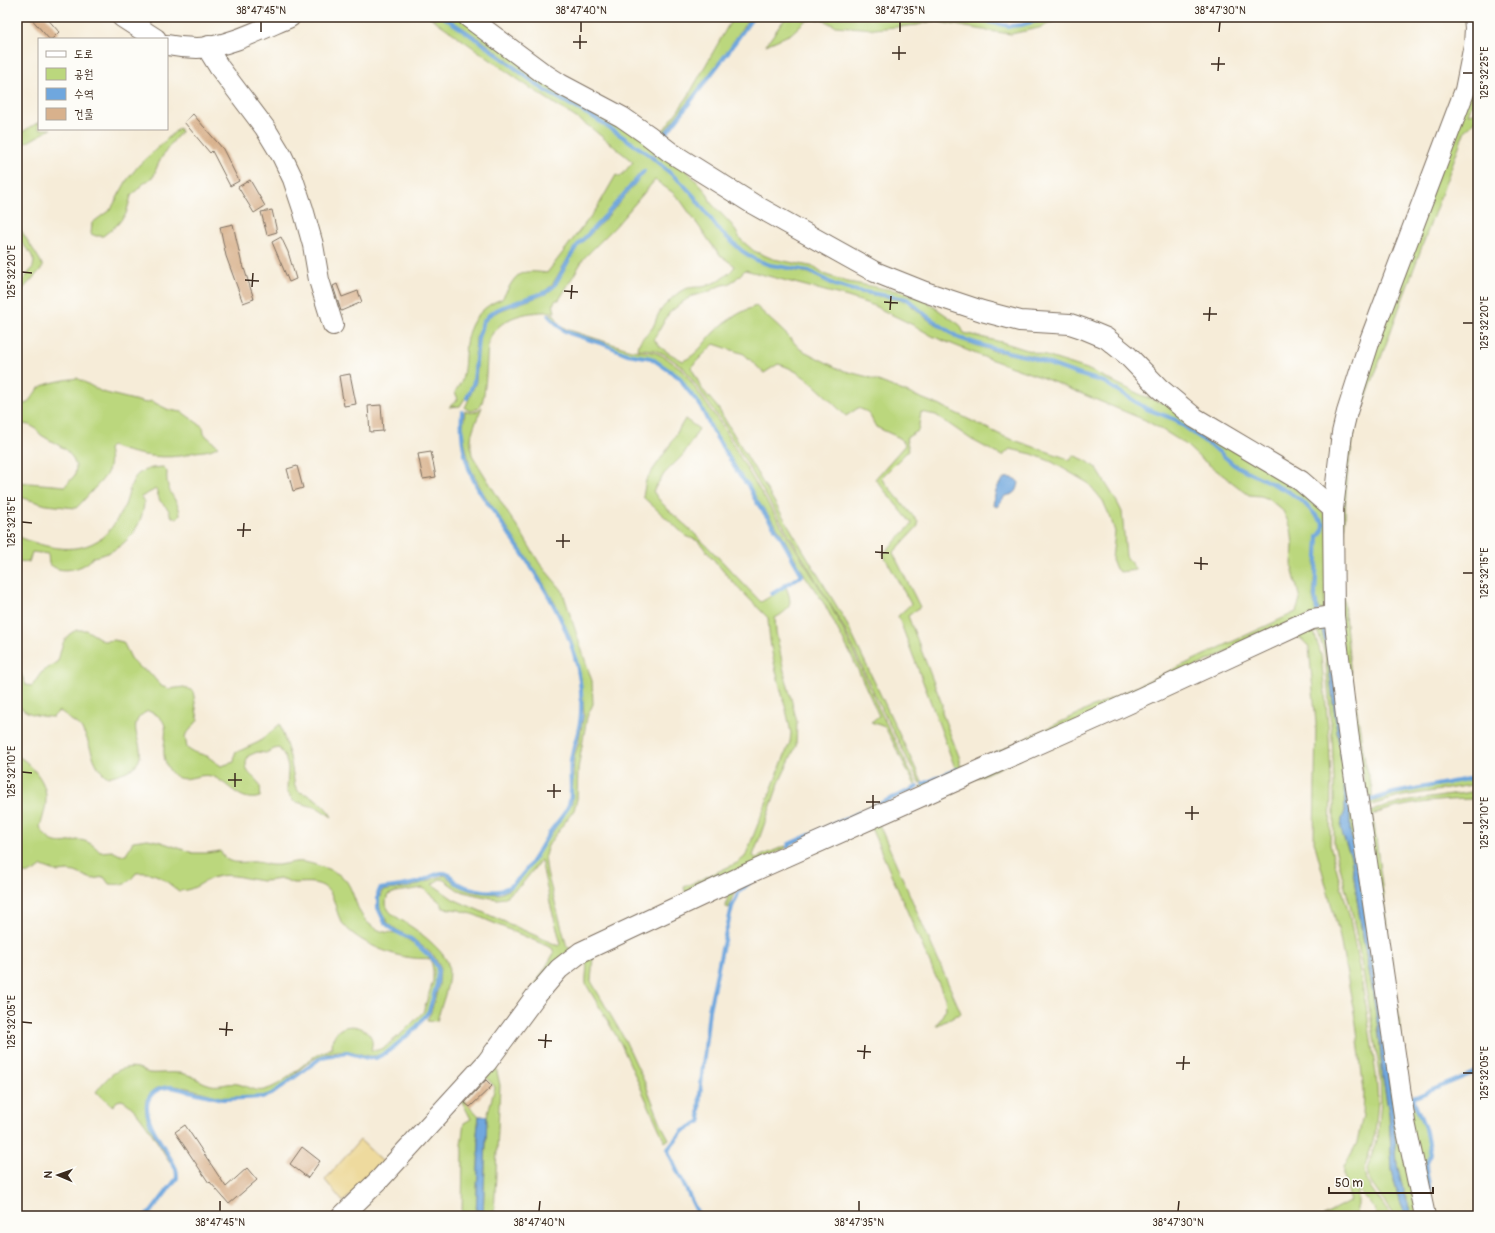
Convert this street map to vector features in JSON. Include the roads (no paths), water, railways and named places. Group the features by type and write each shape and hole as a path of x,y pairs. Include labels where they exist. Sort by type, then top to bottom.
{"street":[{"path":"122,17 154,38"},
{"path":"168,45 181,48 199,48 209,46 247,36 290,17"},
{"path":"468,17 560,84 622,117 670,152 753,204 870,270 925,292 982,311 1020,321 1070,324 1106,338 1127,355 1159,388 1195,418 1301,481 1333,509"},
{"path":"1425,1216 1405,1122 1348,732 1334,616 1332,554 1333,509 1342,433 1348,412 1370,340 1465,90 1474,45 1476,28 1474,17"},
{"path":"209,46 211,54 219,67 264,128 282,156 290,173 303,209 313,245 319,280 333,325"},
{"path":"342,1216 379,1180 486,1062 534,997 558,969 581,952 740,878 1112,711 1312,619 1334,616"}],"water":[{"path":"1005,478 1015,479 1019,483 1016,491 1011,495 1005,496 997,507 993,505 995,494 1000,483"},
{"path":"1320,622 1325,623 1332,660 1350,808 1350,831 1357,859 1393,1107 1397,1164 1404,1194 1414,1216 1406,1216 1398,1197 1392,1170 1389,1114 1383,1080 1379,1035 1371,981 1351,857 1341,828 1345,811 1344,782 1328,657"},
{"path":"479,1116 487,1116 483,1216 476,1216 479,1142 477,1134"}],"waterway":[{"path":"444,17 482,43 544,90 598,120 648,154 683,184 719,230 742,251 756,260 770,265 809,271 835,285 852,290 907,299 928,317 959,338 991,348 1033,358 1104,382 1147,409 1174,419 1234,465 1289,492 1304,503 1324,524 1323,530 1318,537 1315,597 1317,610"},
{"path":"662,139 753,17"},
{"path":"963,17 1009,26 1021,25 1049,17"},
{"path":"467,398 474,382 478,338 483,322 489,315 498,309 546,292 554,286 576,247 644,171"},
{"path":"549,316 563,330 569,333 603,344 627,354 651,358 680,378 700,405 712,430 740,476 748,485 756,501 778,532 802,575 772,594"},
{"path":"145,1216 151,1212 177,1178 176,1169 155,1132 147,1111 148,1102 152,1094 166,1087 171,1087 223,1099 264,1097 272,1094 322,1057 347,1052 367,1058 376,1058 389,1051 415,1029 429,1011 437,984 438,968 432,958 411,939 395,931 385,923 378,908 378,894 380,889 422,881 441,873 450,875 457,883 461,885 479,890 498,891 509,887 529,866 569,805 571,795 571,761 581,718 581,686 576,661 558,613 545,590 475,483 465,454 462,433 462,412"},
{"path":"923,784 957,769"},
{"path":"1368,801 1393,793 1478,777"},
{"path":"788,847 789,844 917,787"},
{"path":"699,1216 668,1149 683,1131 701,1121 699,1112 700,1094 709,1010 732,907 739,892 749,883"},
{"path":"1430,1191 1426,1167 1430,1154 1425,1128 1413,1098 1478,1071"}]}
